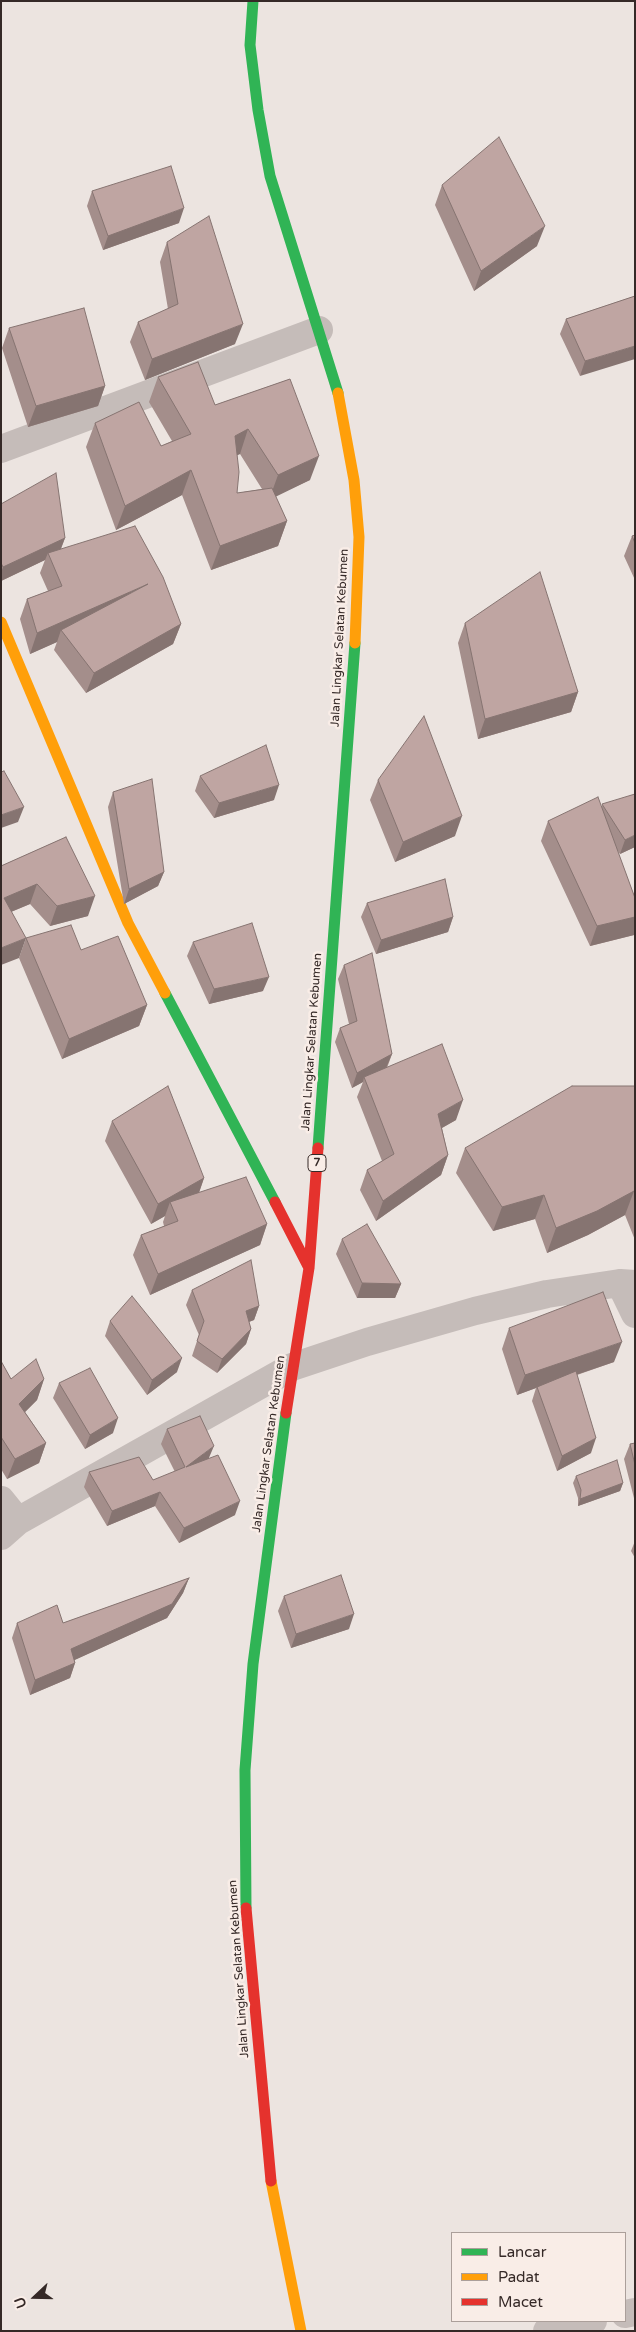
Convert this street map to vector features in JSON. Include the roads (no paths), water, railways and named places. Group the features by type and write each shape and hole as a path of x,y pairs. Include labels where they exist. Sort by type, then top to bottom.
{"main road":[{"name":"Jalan Lingkar Selatan Kebumen","path":"253,1 250,45 258,110 270,176 336,382 354,480 359,537 356,636 309,1268 292,1367 253,1664 245,1770 246,1906 272,2188 300,2331"},
{"path":"1,622 128,922 309,1268"}],"street":[{"path":"1,448 319,330"},
{"path":"1,1500 10,1528 292,1367 367,1342 475,1311 547,1294 627,1284 635,1314"},
{"path":"547,2331 588,2322"}]}
